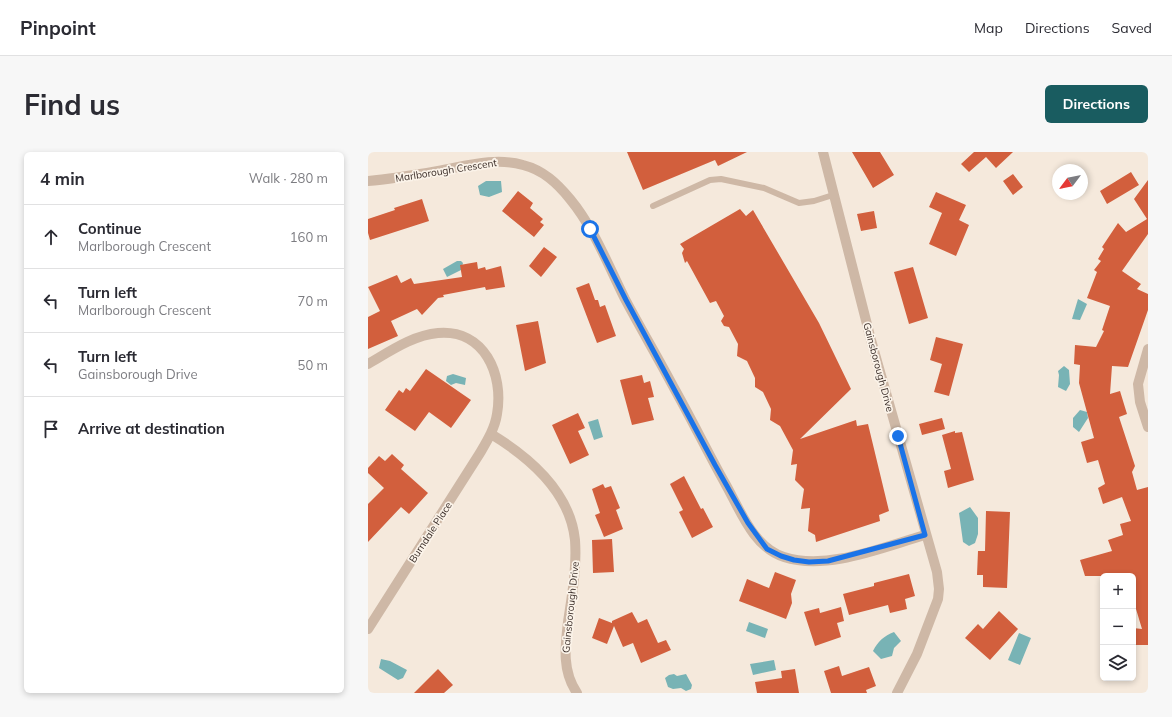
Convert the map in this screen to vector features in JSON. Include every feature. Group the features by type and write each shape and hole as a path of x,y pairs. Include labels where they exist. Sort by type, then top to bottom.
{"street":[{"name":"Gainsborough Drive","path":"823,152 871,340 925,535 937,572 939,589 938,598 917,654 897,693"},
{"name":"Marlborough Crescent","path":"368,182 401,178 488,162 508,162 524,165 542,172 569,198 590,229 626,300 718,472 748,523 767,549 781,556 794,560 809,562 828,561 925,535"},
{"name":"Burndale Place","path":"368,364 400,346 428,335 446,333 470,340 488,357 497,379 499,398 497,415 491,434 368,629"},
{"path":"1148,349 1138,384 1140,402 1148,427"},
{"name":"Gainsborough Drive","path":"491,434 519,454 553,486 562,499 570,520 574,539 574,587 565,644 566,664 570,679 577,693"}],"lane":[{"path":"653,206 710,180 722,179 764,188 798,203 814,201 833,195"}],"water":[{"path":"486,181 501,181 502,192 489,197 480,195 478,186"},
{"path":"457,261 461,261 463,263 461,270 447,277 443,269"},
{"path":"1078,299 1087,304 1080,320 1072,319"},
{"path":"1064,366 1069,370 1070,384 1066,391 1058,387 1058,371"},
{"path":"453,374 466,378 465,385 456,383 451,385 446,381 447,376"},
{"path":"1080,410 1087,412 1088,418 1079,432 1073,427 1073,418"},
{"path":"598,419 603,437 594,440 588,422"},
{"path":"970,507 978,518 978,534 975,543 969,546 963,542 959,513"},
{"path":"749,622 768,629 765,638 746,631"},
{"path":"894,632 901,641 894,648 892,656 881,659 873,651 882,639"},
{"path":"1019,633 1031,638 1020,665 1008,660"},
{"path":"381,659 390,661 407,670 403,678 398,680 379,668"},
{"path":"774,660 776,670 753,675 750,664"},
{"path":"674,674 677,676 686,674 692,685 691,689 686,691 681,688 673,689 668,687 665,678"}],"building":[{"path":"627,152 747,152 718,166 715,160 643,190"},
{"path":"852,152 880,152 894,175 873,188"},
{"path":"974,152 1013,152 996,168 986,157 969,172 961,164"},
{"path":"1131,172 1139,185 1107,204 1100,191"},
{"path":"1013,174 1023,187 1013,195 1003,181"},
{"path":"1148,180 1148,234 1122,271 1141,284 1137,289 1148,294 1148,310 1128,367 1112,366 1110,394 1120,391 1127,414 1119,417 1135,466 1132,472 1137,490 1148,487 1148,645 1136,645 1136,628 1142,629 1136,609 1136,573 1100,573 1100,576 1085,576 1080,560 1112,551 1108,540 1123,535 1120,524 1131,521 1122,497 1103,504 1098,488 1105,484 1098,460 1087,463 1081,442 1094,438 1079,383 1080,365 1074,364 1075,345 1096,347 1104,331 1102,330 1110,306 1087,298 1097,272 1094,270 1101,261 1098,259 1104,249 1102,247 1118,223 1126,232 1147,219 1134,199"},
{"path":"518,191 533,203 530,208 543,219 540,222 544,225 534,237 502,211"},
{"path":"936,192 966,205 959,220 969,225 956,256 929,244 942,213 929,207"},
{"path":"422,199 429,221 370,240 368,233 368,219 395,210 394,208"},
{"path":"740,209 746,216 753,210 819,323 851,389 800,439 856,420 857,426 868,424 889,511 879,515 880,521 816,542 815,535 808,531 810,508 801,509 804,489 795,480 797,464 791,465 793,450 780,426 770,420 771,409 763,392 755,387 755,378 747,361 737,356 738,344 729,327 724,326 721,321 724,316 716,301 710,303 687,261 685,263 682,253 684,249 680,244"},
{"path":"874,211 877,228 861,231 857,214"},
{"path":"544,247 557,257 541,277 529,266"},
{"path":"477,262 478,269 485,267 486,270 501,266 505,287 486,290 485,287 443,295 444,297 438,298 422,315 417,309 391,321 398,336 368,349 368,317 380,311 368,287 397,275 401,283 411,278 414,284 462,277 460,265"},
{"path":"913,267 928,318 909,324 894,272"},
{"path":"589,283 595,300 598,300 600,307 605,305 616,336 597,343 576,288"},
{"path":"538,321 546,363 525,371 516,325"},
{"path":"936,337 963,344 949,396 934,392 942,364 930,360"},
{"path":"426,369 471,400 451,428 429,412 415,431 385,410 399,390 403,393 406,388 410,391"},
{"path":"642,375 644,383 650,381 654,397 648,398 654,420 632,425 620,380"},
{"path":"578,413 585,428 578,431 589,455 570,464 552,425"},
{"path":"942,418 945,429 922,435 919,424"},
{"path":"955,431 955,433 962,432 974,480 948,488 944,471 951,469 942,435"},
{"path":"392,454 404,465 401,469 428,493 409,514 401,507 368,542 368,504 384,488 368,473 368,468 379,456 385,461"},
{"path":"684,476 701,509 703,508 713,527 692,538 679,512 683,510 670,484"},
{"path":"603,484 605,488 611,486 620,508 616,510 623,529 604,537 595,515 600,513 592,489"},
{"path":"986,511 1010,512 1007,588 983,587 983,575 977,575 978,551 985,551"},
{"path":"612,539 614,572 593,573 592,540"},
{"path":"775,572 796,580 791,594 792,603 786,619 739,601 747,579 769,588"},
{"path":"909,574 915,596 905,599 907,609 890,613 888,605 849,615 843,594 874,586 874,583"},
{"path":"841,607 844,621 837,623 841,637 815,646 804,612 819,608 820,613"},
{"path":"999,611 1018,629 990,660 965,638 978,624 983,629"},
{"path":"632,612 638,623 647,619 658,643 666,640 671,650 641,663 633,643 623,647 614,626 607,644 592,638 599,618 612,623 612,621"},
{"path":"839,666 842,676 869,667 876,686 866,690 867,693 831,693 824,671"},
{"path":"438,669 453,685 444,693 414,693"},
{"path":"795,669 799,693 757,693 755,682 782,678 781,671"}],"route":[{"path":"590,229 626,300 715,465 748,523 758,539 767,549 781,556 794,560 809,562 828,561 925,535 898,436"}]}
